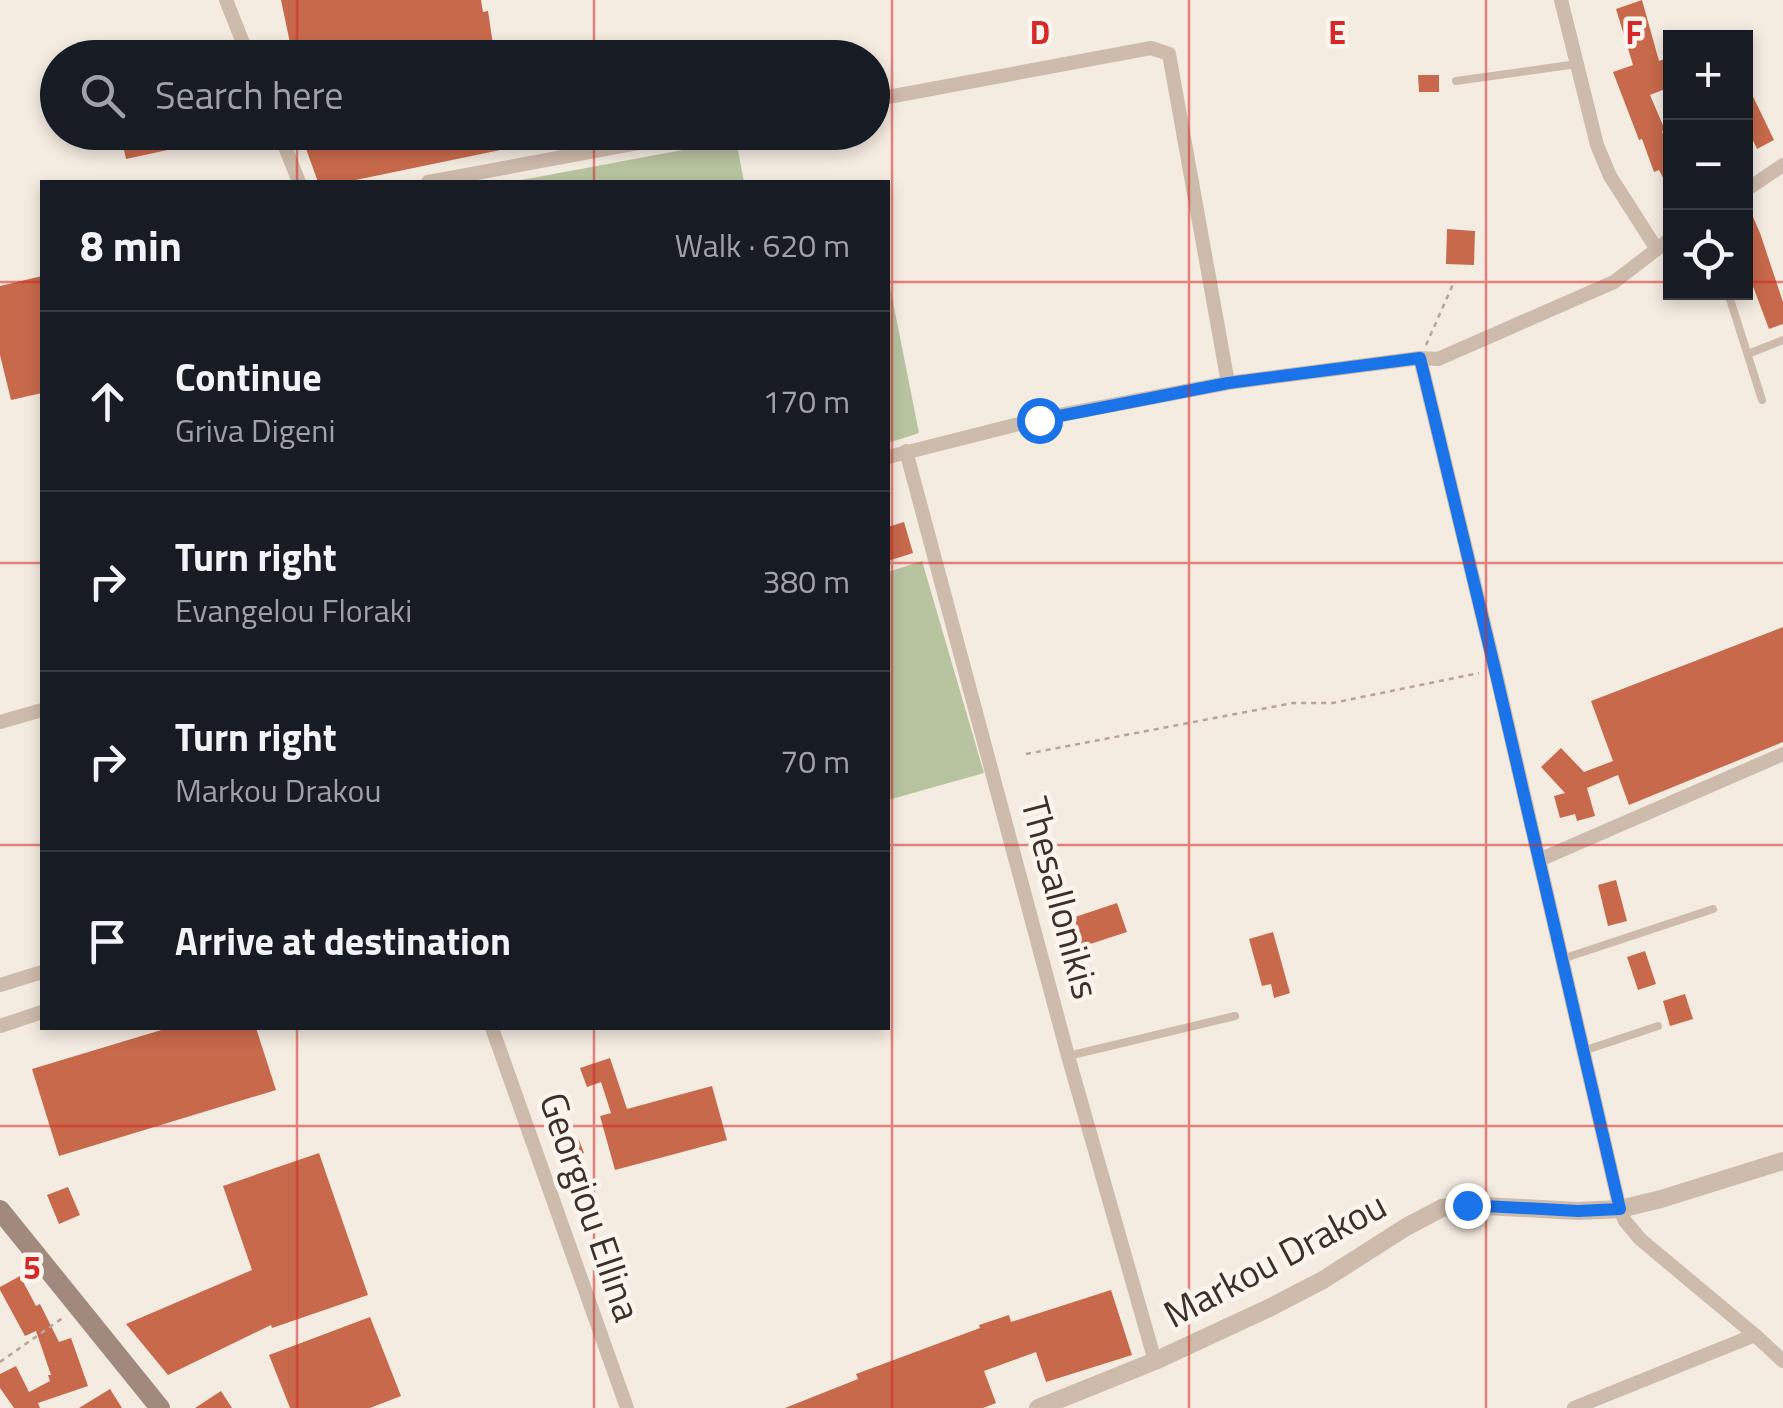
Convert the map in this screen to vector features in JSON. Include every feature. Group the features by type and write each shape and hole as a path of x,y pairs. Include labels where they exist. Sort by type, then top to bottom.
{"main road":[{"path":"0,1210 160,1408"}],"street":[{"path":"226,0 242,40"},
{"path":"1561,0 1597,145 1616,187 1656,248"},
{"path":"890,97 1151,48 1169,54 1228,383"},
{"path":"287,150 299,180"},
{"path":"439,180 600,150"},
{"path":"1753,184 1783,164"},
{"path":"890,456 1039,420 1228,383 1420,358 1438,360 1591,294 1628,272 1663,244"},
{"path":"1420,358 1620,1209 1640,1239 1783,1361"},
{"name":"Thesallonikis","path":"906,451 1068,1056 1155,1361"},
{"path":"0,722 40,711"},
{"path":"1539,860 1783,754"},
{"path":"0,985 40,973"},
{"path":"0,1026 40,1013"},
{"name":"Georgiou Ellina","path":"493,1030 627,1408"},
{"name":"Markou Drakou","path":"1038,1408 1155,1361 1323,1280 1442,1208 1467,1205 1578,1211 1620,1209 1783,1161"},
{"path":"1574,1408 1755,1335"}],"lane":[{"path":"1456,81 1577,64"},
{"path":"1730,300 1762,400"},
{"path":"1748,354 1783,340"},
{"path":"1562,959 1713,908"},
{"path":"1068,1056 1235,1016"},
{"path":"1583,1050 1658,1026"}],"path":[{"path":"1420,358 1454,282"},
{"path":"1026,754 1293,703 1333,703 1495,670"},
{"path":"0,1362 78,1306"}],"green space":[{"path":"682,150 738,150 744,180 522,180"},
{"path":"890,287 919,433 890,442"},
{"path":"922,561 984,773 890,799 890,571"}],"building":[{"path":"281,0 481,0 483,12 488,11 492,40 289,40"},
{"path":"1642,0 1659,61 1663,60 1663,90 1650,95 1663,125 1663,178 1659,170 1654,172 1613,72 1633,65 1616,9"},
{"path":"1418,75 1439,75 1439,92 1419,92"},
{"path":"1753,96 1774,140 1757,149 1753,140"},
{"path":"124,150 168,150 126,159"},
{"path":"306,150 500,150 356,180 317,180"},
{"path":"1753,217 1783,302 1783,324 1769,329 1753,286"},
{"path":"1447,229 1475,231 1474,265 1446,264"},
{"path":"40,276 40,393 11,400 0,355 0,286"},
{"path":"904,522 913,553 890,560 890,526"},
{"path":"1783,627 1783,742 1629,805 1618,775 1587,788 1595,816 1577,821 1575,814 1560,818 1554,796 1565,793 1541,767 1561,748 1584,772 1613,761 1591,701"},
{"path":"1616,880 1627,921 1608,926 1598,885"},
{"path":"1117,903 1127,932 1081,947 1072,918"},
{"path":"1273,932 1290,993 1274,998 1271,984 1262,986 1249,939"},
{"path":"1645,951 1656,984 1638,990 1627,957"},
{"path":"1685,994 1693,1019 1670,1026 1663,1001"},
{"path":"161,1030 257,1030 276,1090 59,1156 32,1069"},
{"path":"610,1058 627,1109 712,1086 727,1140 615,1170 600,1116 611,1113 601,1082 587,1087 580,1068"},
{"path":"579,1140 584,1153 560,1163 555,1150"},
{"path":"319,1153 368,1295 272,1328 271,1325 168,1375 126,1324 252,1270 223,1186"},
{"path":"68,1187 80,1215 59,1224 47,1195"},
{"path":"20,1276 59,1342 71,1338 88,1386 38,1403 40,1408 14,1408 0,1388 0,1374 16,1366 29,1392 50,1381 36,1331 25,1336 0,1290"},
{"path":"1111,1290 1132,1355 1046,1382 1036,1352 984,1371 996,1403 983,1408 785,1408 858,1379 856,1374 980,1328 979,1325 1009,1315 1011,1322"},
{"path":"370,1317 401,1396 370,1408 290,1408 269,1355"},
{"path":"110,1389 122,1408 79,1408"},
{"path":"221,1391 232,1408 195,1408"}],"route":[{"path":"1039,420 1228,383 1420,358 1620,1209 1578,1211 1467,1205"}]}
